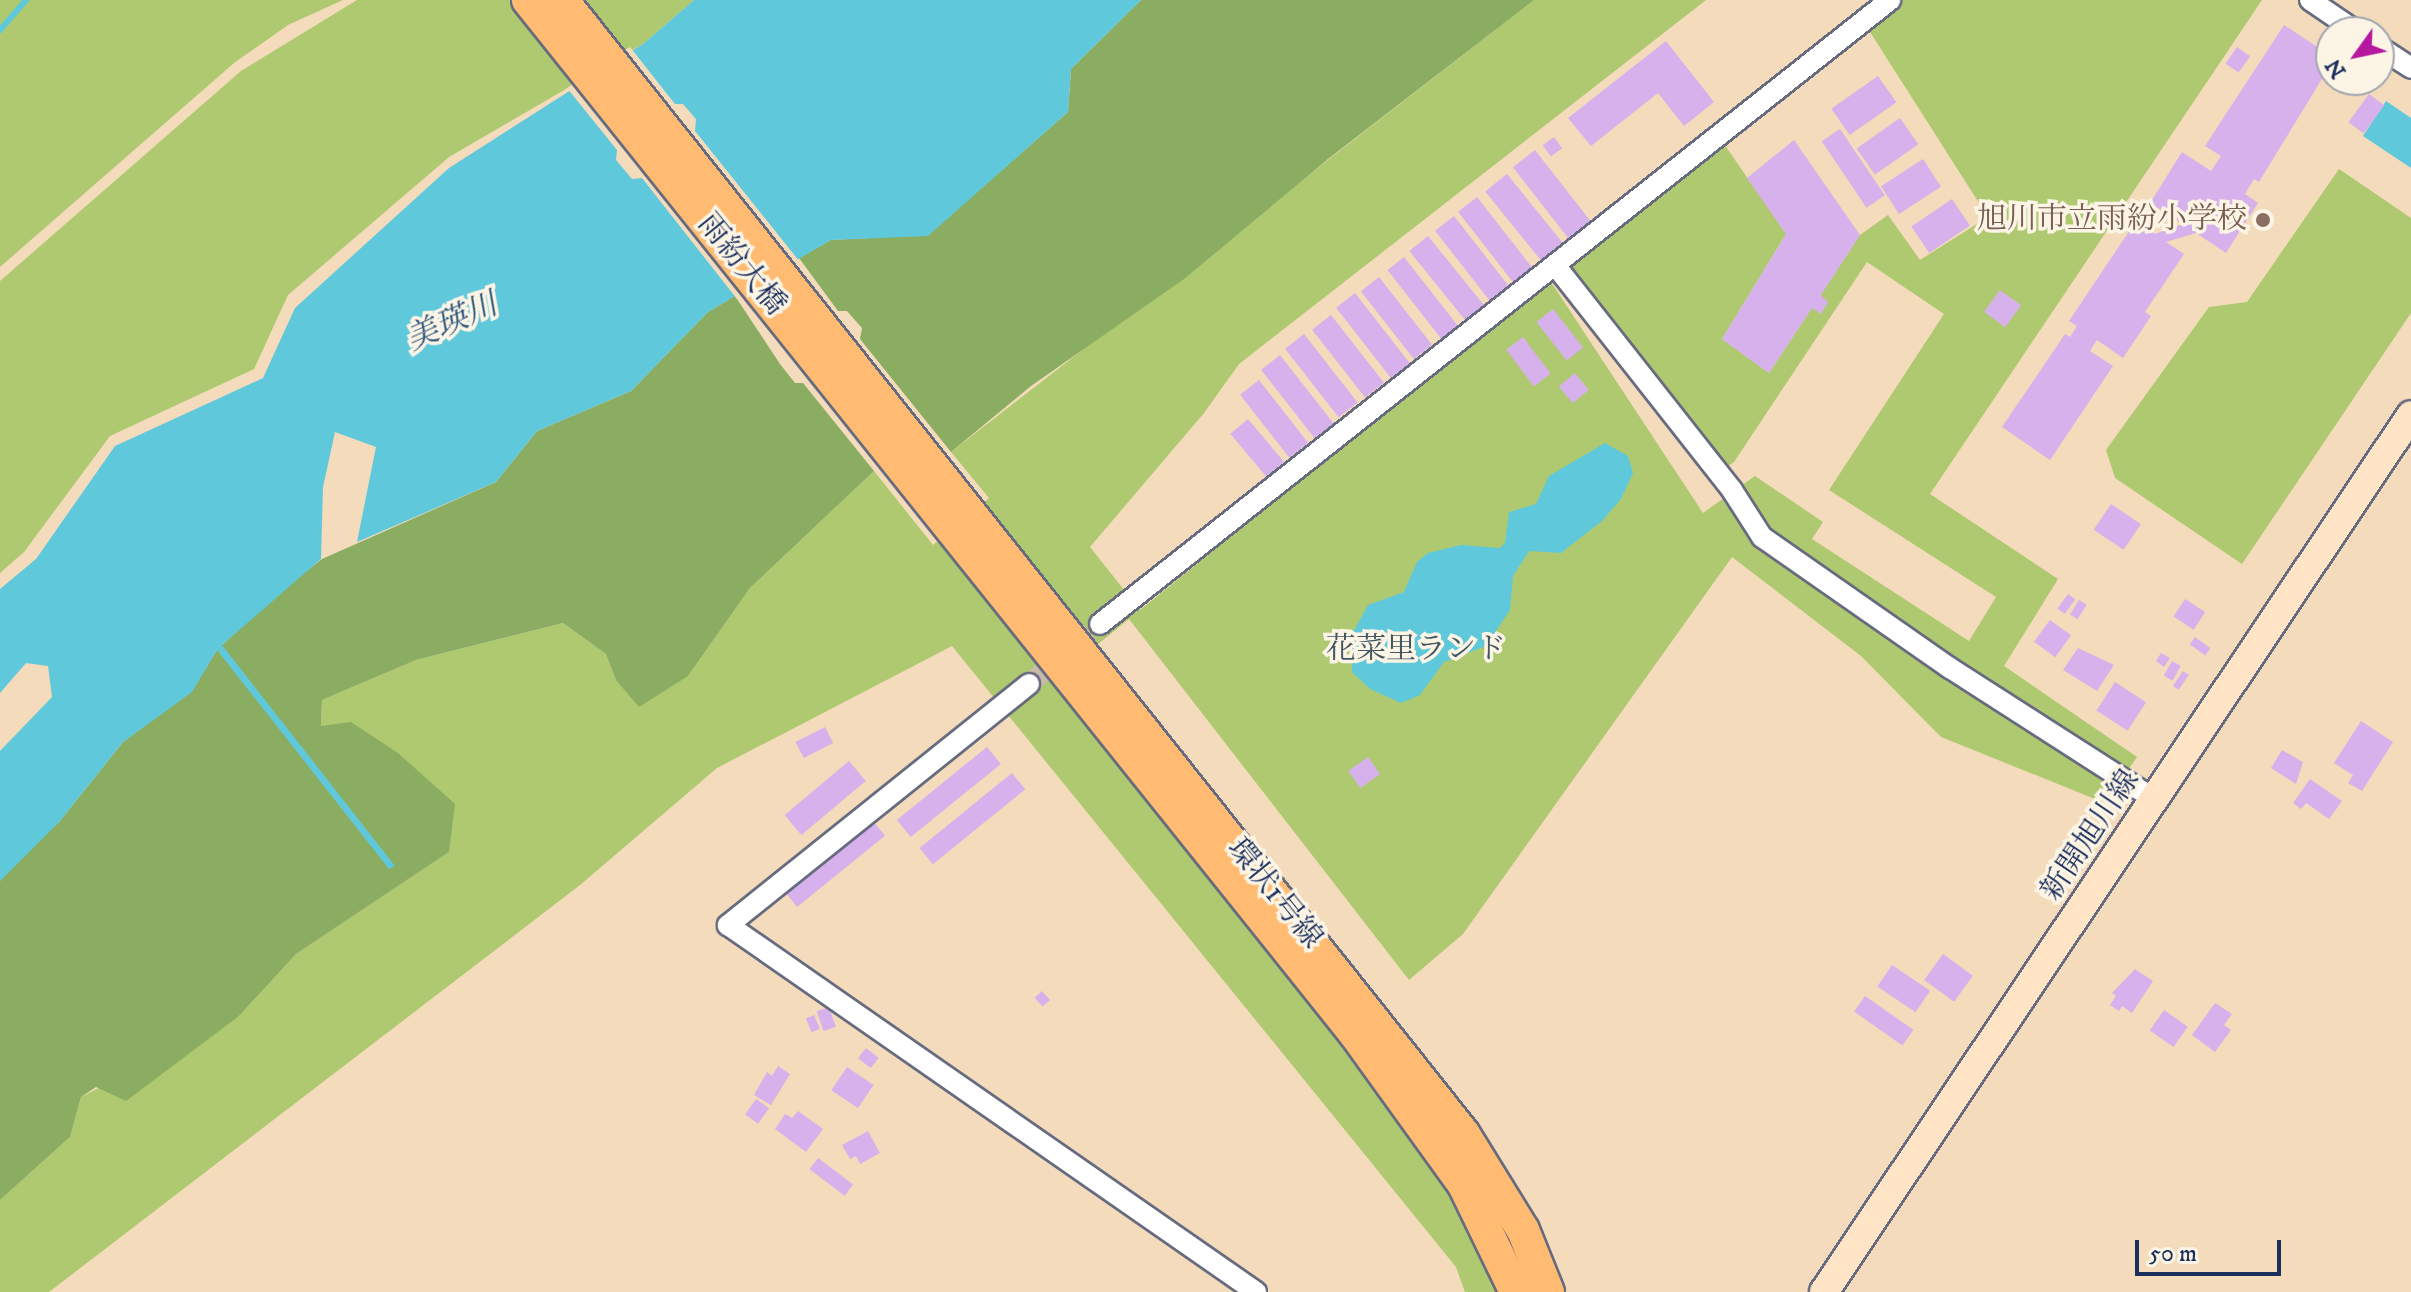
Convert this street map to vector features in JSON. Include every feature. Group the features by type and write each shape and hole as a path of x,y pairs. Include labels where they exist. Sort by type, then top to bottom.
{"main road":[{"name":"雨紛大橋","path":"528,0 962,521"},
{"name":"雨紛大橋","path":"562,0 962,521"},
{"name":"新開旭川線","path":"1824,1292 2411,415"},
{"name":"環状1号線","path":"962,521 1440,1147 1486,1223 1516,1292"},
{"name":"環状1号線","path":"962,521 1463,1133 1523,1230 1548,1292"}],"street":[{"path":"1100,624 1555,265 1868,6 1890,0"},
{"path":"2310,0 2334,16"},
{"path":"1555,265 1732,490 1762,537 1950,668 2156,800"},
{"path":"1029,684 728,925 1256,1292"}],"green space":[{"path":"0,0 343,0 288,25 234,63 0,267"},
{"path":"357,0 694,0 643,44 449,157 288,295 254,369 110,436 24,552 0,573 0,281 241,71"},
{"path":"1141,0 1534,0 1328,159 1184,279 1031,386 951,452 860,339 862,328 847,311 838,311 799,258 831,240 928,235 1068,112 1071,69"},
{"name":"花菜里ランド","path":"1534,0 1706,0 1239,364 1204,413 1090,547 1140,610 1549,279 1703,513 1755,476 1823,522 1812,539 1969,641 1996,597 1829,490 1944,314 1867,262 1734,462 1722,470 1570,273 1572,259 1722,141 1786,234 1722,339 1769,373 1860,235 1888,215 1920,260 1988,217 1856,10 1870,0 2262,0 1930,494 2058,579 2004,666 2137,757 2105,803 1941,737 1861,656 1732,557 1463,934 1409,980 1129,619 1092,649 979,507 989,498 951,452"},
{"path":"2339,169 2411,218 2411,313 2242,564 2115,478 2106,450 2209,307 2247,302"},
{"path":"735,296 795,383 803,383 874,471 750,588 688,676 639,707 616,680 606,654 563,623 416,660 322,700 321,726 351,722 398,753 455,804 449,852 296,954 239,1016 126,1101 96,1087 81,1097 70,1137 0,1200 0,881 7,869 59,822 123,742 191,692 217,650 275,595 322,559 496,482 537,431 631,391 708,312"},
{"path":"874,471 933,545 943,537 1428,1149 1503,1292 1465,1292 1456,1267 952,646 717,768 580,885 49,1292 0,1292 0,1200 70,1137 81,1097 239,1016 296,954 449,852 321,727 322,700 416,660 563,623 606,654 616,680 688,676 750,588"}],"water":[{"name":"美瑛川","path":"694,0 1141,0 1071,69 1068,112 928,236 831,240 708,312 631,391 537,431 496,482 357,542 376,447 335,432 323,487 321,559 222,645 395,866 389,869 217,650 192,692 123,742 59,822 0,881 0,751 52,697 48,666 26,663 0,693 0,589 36,559 115,446 263,378 295,308 449,168 643,44"},
{"path":"2386,101 2411,118 2411,168 2363,136"},
{"path":"1605,443 1628,456 1633,473 1621,499 1602,521 1561,553 1529,551 1513,576 1510,610 1486,646 1444,662 1420,695 1401,703 1370,689 1352,672 1351,636 1368,605 1404,592 1417,562 1428,553 1461,545 1500,548 1505,543 1509,512 1536,504 1549,476"}],"pier":[{"path":"630,47 675,104 683,104 696,119 695,131 800,262 737,299 642,178 632,179 616,160 617,150 567,88"}],"building":[{"path":"2284,25 2315,45 2315,90 2259,182 2254,179 2245,194 2258,203 2226,253 2196,233 2166,242 2184,254 2145,312 2151,316 2123,358 2097,340 2090,351 2113,366 2050,460 2002,427 2065,334 2070,337 2077,326 2069,321 2136,221 2155,234 2183,224 2150,203 2182,152 2211,171 2221,156 2205,146"},
{"path":"1666,41 1714,102 1684,126 1658,93 1591,146 1568,118"},
{"path":"2237,47 2250,56 2239,73 2226,63"},
{"path":"1878,76 1896,102 1850,135 1831,109"},
{"path":"2368,96 2372,96 2384,105 2364,133 2348,122"},
{"path":"1900,118 1918,144 1875,175 1857,148"},
{"path":"1840,129 1885,195 1866,208 1822,141"},
{"path":"1554,137 1562,148 1551,157 1543,145"},
{"path":"1794,140 1860,235 1821,295 1828,302 1821,314 1812,308 1769,373 1722,339 1786,234 1747,178"},
{"path":"1535,150 1590,221 1568,238 1513,167"},
{"path":"1923,159 1941,187 1899,214 1881,186"},
{"path":"1507,174 1562,242 1541,260 1485,192"},
{"path":"1477,197 1532,267 1513,282 1458,212"},
{"path":"1952,199 1970,226 1929,253 1911,226"},
{"path":"1454,216 1509,286 1490,301 1435,231"},
{"path":"1428,236 1485,307 1467,322 1409,251"},
{"path":"1404,257 1458,326 1442,339 1387,270"},
{"path":"1379,277 1432,345 1414,359 1361,291"},
{"path":"2000,290 2021,305 2005,327 1984,312"},
{"path":"1355,293 1410,363 1391,378 1336,308"},
{"path":"1553,309 1583,348 1567,361 1536,322"},
{"path":"1331,315 1384,383 1365,398 1312,330"},
{"path":"1304,334 1358,403 1339,417 1285,349"},
{"path":"1523,337 1551,374 1534,386 1506,350"},
{"path":"1280,355 1334,424 1315,438 1261,370"},
{"path":"1575,373 1589,390 1573,403 1559,386"},
{"path":"1259,380 1308,443 1289,458 1240,395"},
{"path":"1248,419 1284,462 1266,477 1230,434"},
{"path":"2111,504 2141,524 2124,550 2094,530"},
{"path":"2068,594 2075,599 2065,614 2057,609"},
{"path":"2185,599 2205,612 2194,630 2174,617"},
{"path":"2079,600 2087,605 2078,619 2070,614"},
{"path":"2050,620 2071,635 2055,657 2034,642"},
{"path":"2195,637 2210,648 2205,655 2190,644"},
{"path":"2078,648 2114,665 2097,691 2063,670"},
{"path":"2161,653 2170,658 2164,667 2156,661"},
{"path":"2172,661 2181,666 2173,681 2164,676"},
{"path":"2183,671 2189,675 2179,690 2173,686"},
{"path":"2115,682 2146,702 2128,731 2096,711"},
{"path":"2361,721 2393,742 2362,791 2348,783 2353,775 2334,763"},
{"path":"825,727 833,743 804,758 796,742"},
{"path":"987,747 1001,764 911,837 897,820"},
{"path":"2282,750 2303,762 2296,784 2271,768"},
{"path":"1368,757 1380,774 1360,788 1348,771"},
{"path":"849,761 866,781 801,835 785,815"},
{"path":"1012,773 1025,789 933,864 920,848"},
{"path":"2310,779 2342,801 2329,819 2306,803 2301,809 2293,803"},
{"path":"873,821 885,836 797,907 785,892"},
{"path":"1943,954 1973,976 1954,1002 1924,980"},
{"path":"1892,965 1930,991 1916,1012 1877,987"},
{"path":"2135,969 2153,981 2132,1013 2122,1006 2119,1011 2110,1005 2116,996 2112,993"},
{"path":"1042,991 1050,1000 1043,1007 1035,998"},
{"path":"1865,996 1913,1030 1902,1045 1854,1012"},
{"path":"2215,1003 2232,1014 2224,1025 2231,1030 2215,1052 2192,1035"},
{"path":"829,1007 836,1027 824,1031 817,1011"},
{"path":"2164,1010 2188,1027 2173,1047 2150,1030"},
{"path":"814,1015 820,1029 812,1032 806,1019"},
{"path":"866,1048 879,1058 871,1068 858,1058"},
{"path":"778,1066 790,1074 771,1105 754,1095 767,1072 772,1076"},
{"path":"847,1067 874,1085 858,1108 831,1090"},
{"path":"756,1099 769,1108 758,1124 745,1115"},
{"path":"798,1111 823,1129 806,1152 775,1129 785,1114 792,1118"},
{"path":"868,1131 880,1153 860,1164 856,1156 850,1159 842,1145"},
{"path":"818,1158 853,1184 845,1196 810,1169"}],"waterway":[{"path":"0,30 26,0"}],"tunnel":[{"path":"1029,684 1100,624"}],"place":[{"name":"旭川市立雨紛小学校","path":"2263,220"}]}
